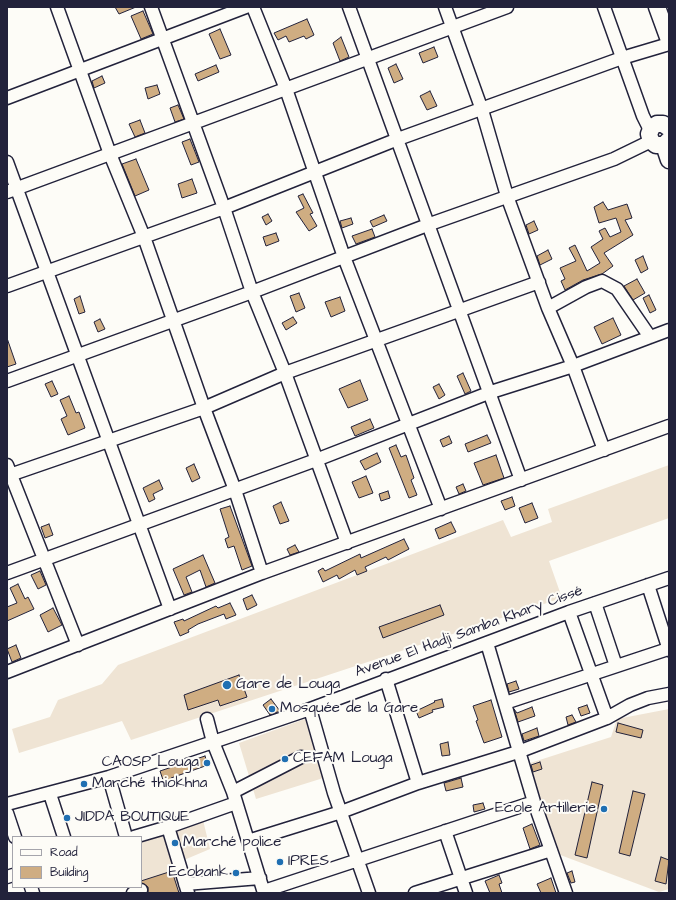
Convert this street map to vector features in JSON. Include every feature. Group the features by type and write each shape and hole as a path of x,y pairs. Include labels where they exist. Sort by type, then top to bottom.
{"main road":[{"path":"657,7 669,40"},
{"path":"663,133 669,160"}],"street":[{"path":"57,7 110,154 144,237 172,321 235,490 262,573"},
{"path":"151,7 224,208 252,292 285,373 347,543"},
{"path":"7,98 246,7"},
{"path":"253,7 286,89 344,257 441,509"},
{"path":"350,7 522,480"},
{"path":"445,7 482,110 507,196 548,308 573,366 604,450"},
{"path":"12,191 193,122 368,59 506,7"},
{"path":"7,381 252,292 430,224 614,158 663,133 643,116 604,7"},
{"path":"7,286 224,208 398,139 482,110 622,58 669,44"},
{"path":"7,162 12,191 47,272 170,609"},
{"path":"548,308 602,281 617,289 650,337"},
{"path":"78,645 8,472 108,442 204,408 285,373 377,341 460,309 539,282"},
{"path":"7,573 316,460 491,392 573,366 669,330"},
{"path":"7,672 262,573 669,426"},
{"name":"Avenue El Hadji Samba Khary Cissé","path":"7,804 50,794 109,776 310,709 386,679 569,612 669,578"},
{"path":"504,703 669,649 648,585"},
{"path":"595,603 616,666"},
{"path":"569,612 607,718"},
{"path":"487,643 518,752 566,893"},
{"path":"386,679 418,783"},
{"path":"248,841 341,812 418,783 518,752 607,718 648,698 669,694"},
{"path":"310,709 334,793 369,893"},
{"path":"207,719 213,742 234,798 264,892 358,858 534,802"},
{"path":"137,836 168,827 234,798 300,757"},
{"path":"109,776 126,836"},
{"path":"50,794 64,836"},
{"path":"7,813 15,836"},
{"path":"168,827 186,888 260,878"},
{"path":"445,831 466,893"},
{"path":"415,893 461,877 551,850"}],"shaded area":[{"path":"669,465 669,518 549,561 562,598 131,740 122,721 19,753 12,729 50,717 58,700 102,684 118,665 503,520 511,537 552,522 548,509"},
{"name":"Ecole Artillerie","path":"669,709 669,889 659,892 555,853 524,765 611,737 617,719"},
{"name":"CEFAM Louga","path":"313,716 333,775 256,799 239,743"},
{"name":"Marché police","path":"230,802 232,811 203,820 210,849 184,860 195,893 136,893 142,888 142,837"}],"building":[{"path":"115,7 136,7 119,14"},
{"path":"143,11 153,34 141,39 131,16"},
{"path":"307,19 314,35 306,39 304,36 289,42 286,36 278,40 274,33"},
{"path":"220,29 231,55 220,59 209,34"},
{"path":"341,37 349,57 340,61 333,43"},
{"path":"434,47 438,57 423,63 419,53"},
{"path":"396,64 403,79 394,83 388,68"},
{"path":"216,65 219,72 198,81 195,74"},
{"path":"102,76 105,83 94,88 92,81"},
{"path":"157,85 160,94 148,99 145,88"},
{"path":"430,91 437,106 427,110 420,96"},
{"path":"178,105 184,119 175,122 170,108"},
{"path":"140,120 145,133 135,137 129,124"},
{"path":"190,139 199,162 191,165 182,142"},
{"path":"136,159 149,190 135,196 122,164"},
{"path":"192,179 197,193 182,198 178,184"},
{"path":"303,194 313,213 310,214 317,226 309,231 296,212 304,208 298,196"},
{"path":"603,202 608,210 627,204 632,218 625,220 633,235 604,253 613,266 602,274 583,280 565,290 561,281 565,279 560,268 576,261 569,248 575,245 587,271 600,263 591,247 603,239 599,231 605,228 610,237 621,232 616,218 599,223 594,207"},
{"path":"268,214 272,221 266,225 262,217"},
{"path":"384,215 387,221 373,227 370,221"},
{"path":"351,218 353,224 342,228 340,221"},
{"path":"534,221 538,230 529,234 526,225"},
{"path":"372,229 375,237 356,244 352,236"},
{"path":"276,233 279,241 266,246 263,237"},
{"path":"548,250 552,259 540,265 537,256"},
{"path":"643,256 648,269 641,273 635,260"},
{"path":"637,279 645,293 633,300 624,286"},
{"path":"299,293 305,308 296,312 290,296"},
{"path":"649,295 656,310 650,313 643,298"},
{"path":"80,296 85,312 79,314 74,299"},
{"path":"340,297 345,311 331,317 325,302"},
{"path":"293,317 297,323 286,330 282,323"},
{"path":"613,318 621,335 602,344 594,327"},
{"path":"100,319 105,329 98,332 94,322"},
{"path":"8,341 16,364 7,367 7,342"},
{"path":"463,373 471,391 465,394 457,376"},
{"path":"360,380 368,400 348,408 339,389"},
{"path":"52,381 58,394 51,397 45,384"},
{"path":"439,384 445,395 439,399 433,387"},
{"path":"69,396 76,413 79,412 85,428 68,435 61,419 67,416 60,400"},
{"path":"370,419 374,428 355,436 351,427"},
{"path":"487,435 491,443 468,452 465,444"},
{"path":"449,436 452,443 443,447 440,440"},
{"path":"396,445 401,457 406,455 414,478 411,480 417,495 409,498 389,448"},
{"path":"377,453 381,462 365,470 360,461"},
{"path":"496,455 504,478 483,485 474,463"},
{"path":"194,464 200,478 192,482 186,468"},
{"path":"366,476 373,493 359,498 352,482"},
{"path":"159,480 163,489 153,494 155,499 149,502 143,488"},
{"path":"463,484 466,491 459,494 456,487"},
{"path":"388,491 390,498 381,501 379,494"},
{"path":"512,497 515,506 505,510 501,501"},
{"path":"281,502 289,521 280,524 273,506"},
{"path":"532,503 538,518 525,523 519,508"},
{"path":"230,506 252,566 242,570 234,546 228,548 225,539 229,537 220,509"},
{"path":"451,522 456,532 439,539 435,529"},
{"path":"49,524 53,535 45,538 41,527"},
{"path":"404,539 409,549 388,560 386,557 365,567 367,571 357,575 355,570 339,579 337,575 323,582 318,571 323,568 325,571 360,554 361,558"},
{"path":"295,545 299,552 290,555 287,549"},
{"path":"203,555 215,583 206,587 200,570 186,577 192,592 184,595 173,569"},
{"path":"40,571 46,585 38,589 31,575"},
{"path":"18,584 25,599 28,597 34,609 7,621 7,607 17,603 10,588"},
{"path":"252,595 257,605 247,610 243,599"},
{"path":"230,603 236,615 226,619 224,614 198,624 188,630 189,632 180,636 174,622 183,619 184,621 216,606 218,608"},
{"path":"440,605 444,615 383,638 379,627"},
{"path":"53,608 62,625 48,632 40,615"},
{"path":"16,645 21,658 12,662 7,649"},
{"name":"Gare de Louga","path":"239,675 247,697 220,706 218,700 188,710 184,695"},
{"path":"516,681 519,689 509,692 507,684"},
{"name":"Mosquée de la Gare","path":"271,699 280,711 270,715 263,705"},
{"path":"442,699 444,707 432,710 433,712 419,718 416,711 435,702 434,701"},
{"path":"491,700 502,737 484,743 476,721 478,720 473,706"},
{"path":"587,705 590,713 581,716 578,708"},
{"path":"532,707 535,716 518,722 514,709 517,713"},
{"path":"572,715 576,722 568,725 566,717"},
{"path":"618,723 643,730 641,738 616,732"},
{"path":"537,728 539,736 524,741 522,734"},
{"path":"448,742 450,755 442,756 440,744"},
{"path":"205,756 208,765 171,778 172,781 164,783 160,771"},
{"path":"540,762 542,769 533,772 531,765"},
{"path":"461,778 463,787 446,791 444,783"},
{"path":"592,782 603,785 587,858 575,855"},
{"path":"633,791 645,794 630,856 619,853"},
{"path":"483,803 485,809 474,812 473,805"},
{"path":"532,824 540,845 530,849 523,828"},
{"path":"661,857 669,860 666,884 655,881"},
{"path":"172,871 179,893 148,893 148,887 142,884 142,881"},
{"path":"572,871 575,882 571,883 567,873"},
{"path":"499,875 502,883 499,884 502,893 490,893 485,881"},
{"path":"551,878 556,893 541,893 537,884"}],"place":[{"name":"Gare de Louga","path":"227,685"},
{"name":"Mosquée de la Gare","path":"272,709"},
{"name":"CEFAM Louga","path":"285,759"},
{"name":"CAOSP Louga","path":"207,763"},
{"name":"Marché thiokhna","path":"84,784"},
{"name":"Ecole Artillerie","path":"604,809"},
{"name":"JIDDA BOUTIQUE","path":"67,818"},
{"name":"Marché police","path":"175,843"},
{"name":"IPRES","path":"280,862"},
{"name":"Ecobank","path":"236,873"}]}
